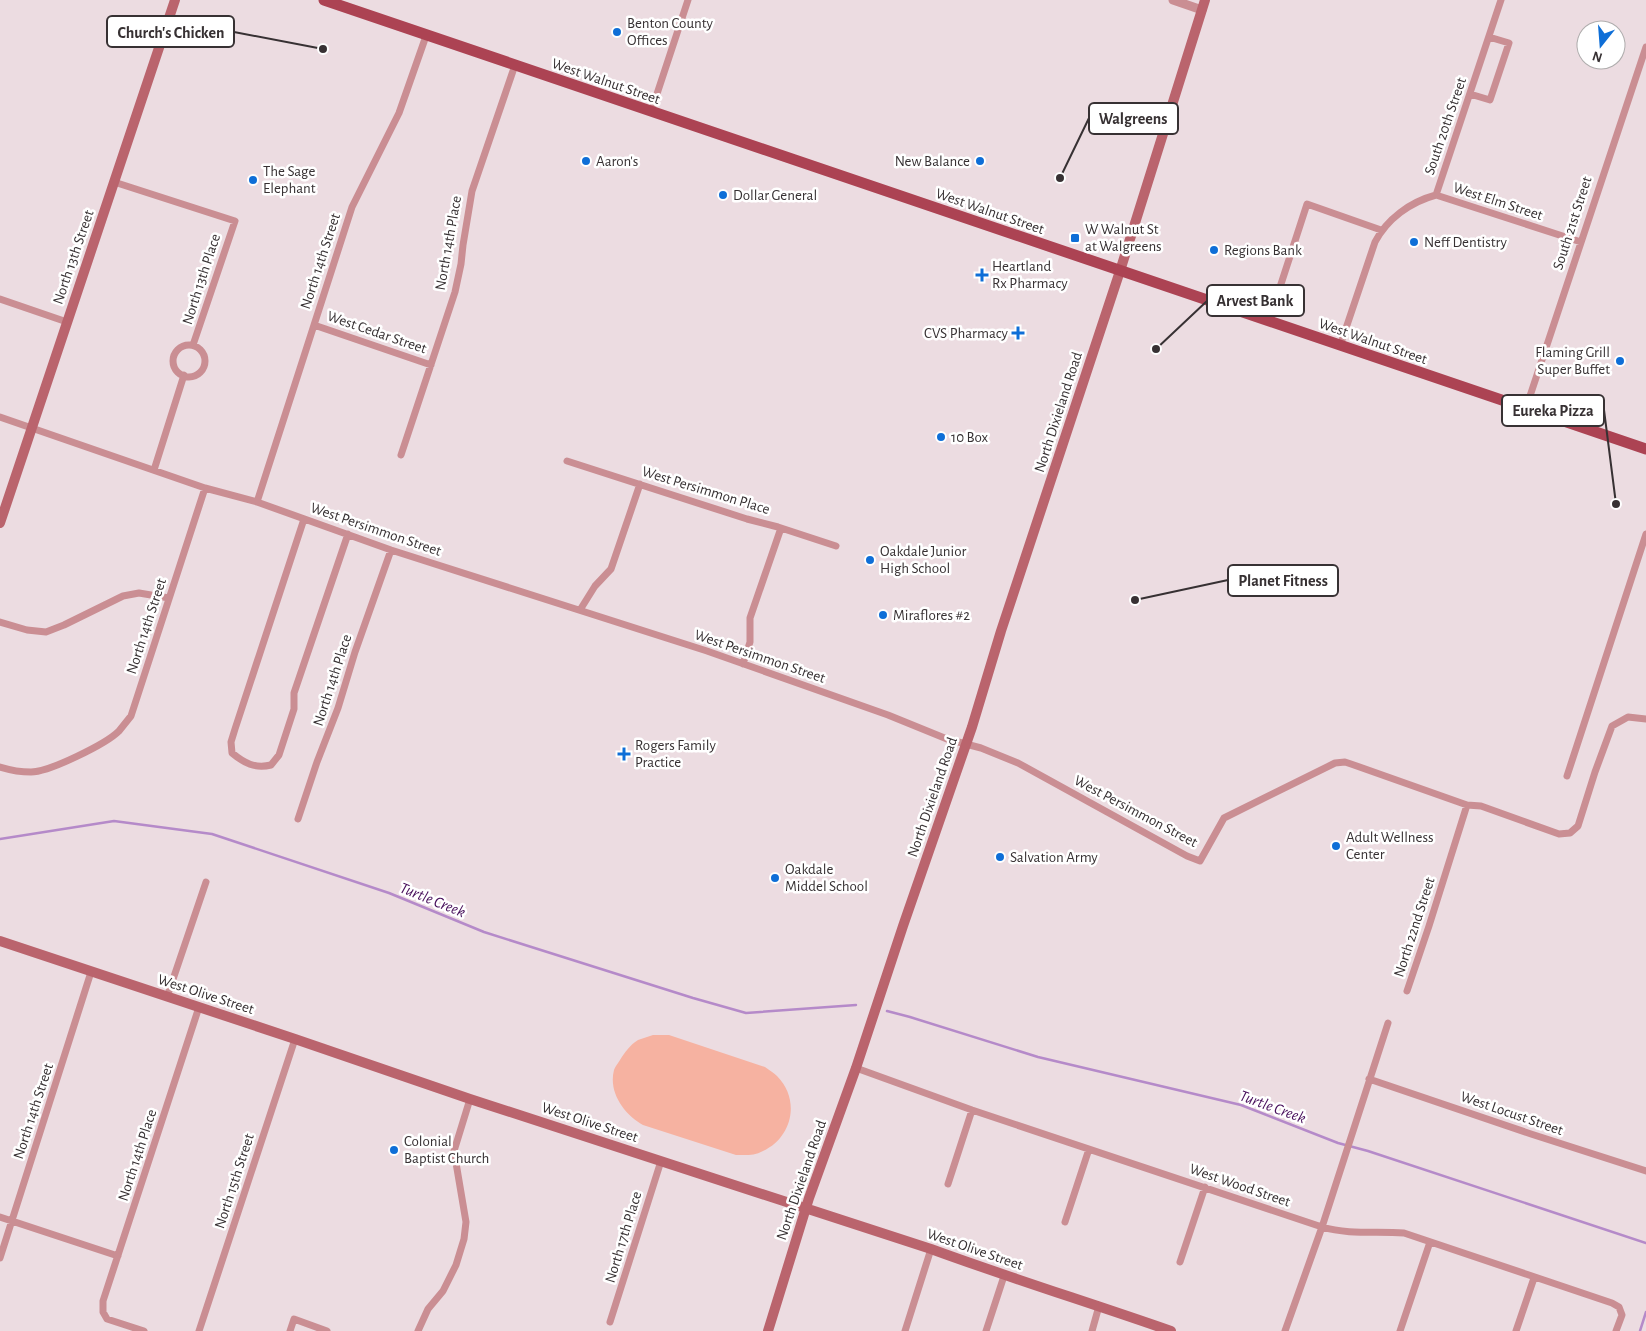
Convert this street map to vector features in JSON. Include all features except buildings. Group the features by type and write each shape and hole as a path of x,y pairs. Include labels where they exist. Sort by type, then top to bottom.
{"main road":[{"name":"North 13th Street","path":"0,523 175,0"},
{"name":"West Walnut Street","path":"324,0 1646,449"},
{"name":"North Dixieland Road","path":"768,1331 806,1208 856,1068 966,744 1120,271 1204,5"},
{"name":"West Olive Street","path":"0,942 470,1099 931,1249 1004,1276 1171,1331"}],"street":[{"path":"651,112 688,0"},
{"path":"1174,0 1204,5"},
{"name":"South 20th Street","path":"1340,346 1375,242 1381,230 1387,223 1420,200 1436,195 1502,0"},
{"name":"North 14th Street","path":"257,502 352,207 399,113 426,36"},
{"path":"1470,94 1490,100 1509,43 1489,37"},
{"name":"South 21st Street","path":"1526,408 1646,47"},
{"name":"North 14th Place","path":"401,456 457,283 472,191 515,65"},
{"name":"North 13th Place","path":"114,182 235,221 193,346"},
{"name":"West Elm Street","path":"1436,195 1581,242"},
{"path":"1269,322 1307,204 1381,230"},
{"path":"0,300 67,322"},
{"name":"West Cedar Street","path":"314,325 431,365"},
{"name":"North 13th Place","path":"182,346 193,346 201,351 204,356 203,366 197,374 192,376 184,375 175,368 173,358 182,346"},
{"path":"154,470 184,375"},
{"name":"West Persimmon Street","path":"0,417 205,488 257,502 391,550 742,664 1018,763 1187,856 1200,861 1224,818 1335,763 1345,762 1352,764 1467,805"},
{"name":"West Persimmon Place","path":"567,461 836,546"},
{"path":"580,610 595,586 611,569 640,484"},
{"name":"North 14th Street","path":"0,766 14,771 33,772 54,765 86,752 118,732 131,716 205,488"},
{"path":"304,519 231,742 232,753 244,762 260,768 271,765 279,755 294,708 294,692 348,534"},
{"path":"742,664 750,642 750,618 781,528"},
{"path":"1567,776 1646,534"},
{"name":"North 14th Place","path":"298,818 338,708 355,652 391,550"},
{"path":"0,622 27,630 46,632 123,596 139,593 169,598"},
{"path":"1467,805 1481,806 1559,834 1570,833 1578,826 1612,726 1628,717 1646,719"},
{"name":"North 22nd Street","path":"1407,991 1467,805"},
{"path":"167,997 206,882"},
{"name":"North 14th Street","path":"0,1258 91,972"},
{"name":"North 14th Place","path":"144,1331 107,1319 103,1312 103,1301 199,1008"},
{"path":"1285,1331 1322,1227 1388,1023"},
{"name":"North 15th Street","path":"199,1331 295,1039"},
{"name":"West Wood Street","path":"856,1068 972,1110 1322,1227 1339,1232 1383,1231 1404,1233 1612,1303 1619,1307 1622,1315 1616,1331"},
{"name":"West Locust Street","path":"1369,1079 1646,1171"},
{"path":"418,1331 428,1309 443,1291 456,1265 464,1239 466,1222 454,1151 470,1099"},
{"path":"948,1184 972,1110"},
{"path":"1065,1222 1088,1149"},
{"name":"North 17th Place","path":"610,1322 661,1161"},
{"path":"1180,1262 1205,1187"},
{"path":"0,1216 118,1256"},
{"path":"1400,1331 1430,1242"},
{"path":"905,1331 931,1249"},
{"path":"986,1331 1004,1276"},
{"path":"1516,1331 1534,1278"},
{"path":"1092,1331 1099,1306"},
{"path":"290,1331 294,1319 327,1331"}],"shaded area":[{"path":"653,1035 669,1035 765,1067 777,1076 789,1096 791,1107 787,1128 781,1137 773,1145 760,1153 736,1155 643,1125 636,1121 624,1109 616,1095 613,1087 614,1070 633,1044 638,1040"}],"waterway":[{"name":"Turtle Creek","path":"0,839 114,821 212,834 389,893 484,932 746,1013 856,1005"},
{"name":"Turtle Creek","path":"887,1011 1038,1057 1241,1105 1338,1143 1368,1151 1646,1243"},
{"path":"1640,1331 1646,1312"}],"place":[{"name":"Benton County Offices","path":"617,32"},
{"name":"Church's Chicken","path":"323,49"},
{"name":"Aaron's","path":"586,161"},
{"name":"New Balance","path":"980,161"},
{"name":"Walgreens","path":"1060,178"},
{"name":"The Sage Elephant","path":"253,180"},
{"name":"Dollar General","path":"723,195"},
{"name":"W Walnut St at Walgreens","path":"1075,238"},
{"name":"Neff Dentistry","path":"1414,242"},
{"name":"Regions Bank","path":"1214,250"},
{"name":"Heartland Rx Pharmacy","path":"982,275"},
{"name":"CVS Pharmacy","path":"1018,333"},
{"name":"Arvest Bank","path":"1156,349"},
{"name":"Flaming Grill Super Buffet","path":"1620,361"},
{"name":"10 Box","path":"941,437"},
{"name":"Eureka Pizza","path":"1616,504"},
{"name":"Oakdale Junior High School","path":"870,560"},
{"name":"Planet Fitness","path":"1135,600"},
{"name":"Miraflores #2","path":"883,615"},
{"name":"Rogers Family Practice","path":"624,754"},
{"name":"Adult Wellness Center","path":"1336,846"},
{"name":"Salvation Army","path":"1000,857"},
{"name":"Oakdale Middel School","path":"775,878"},
{"name":"Colonial Baptist Church","path":"394,1150"}]}
